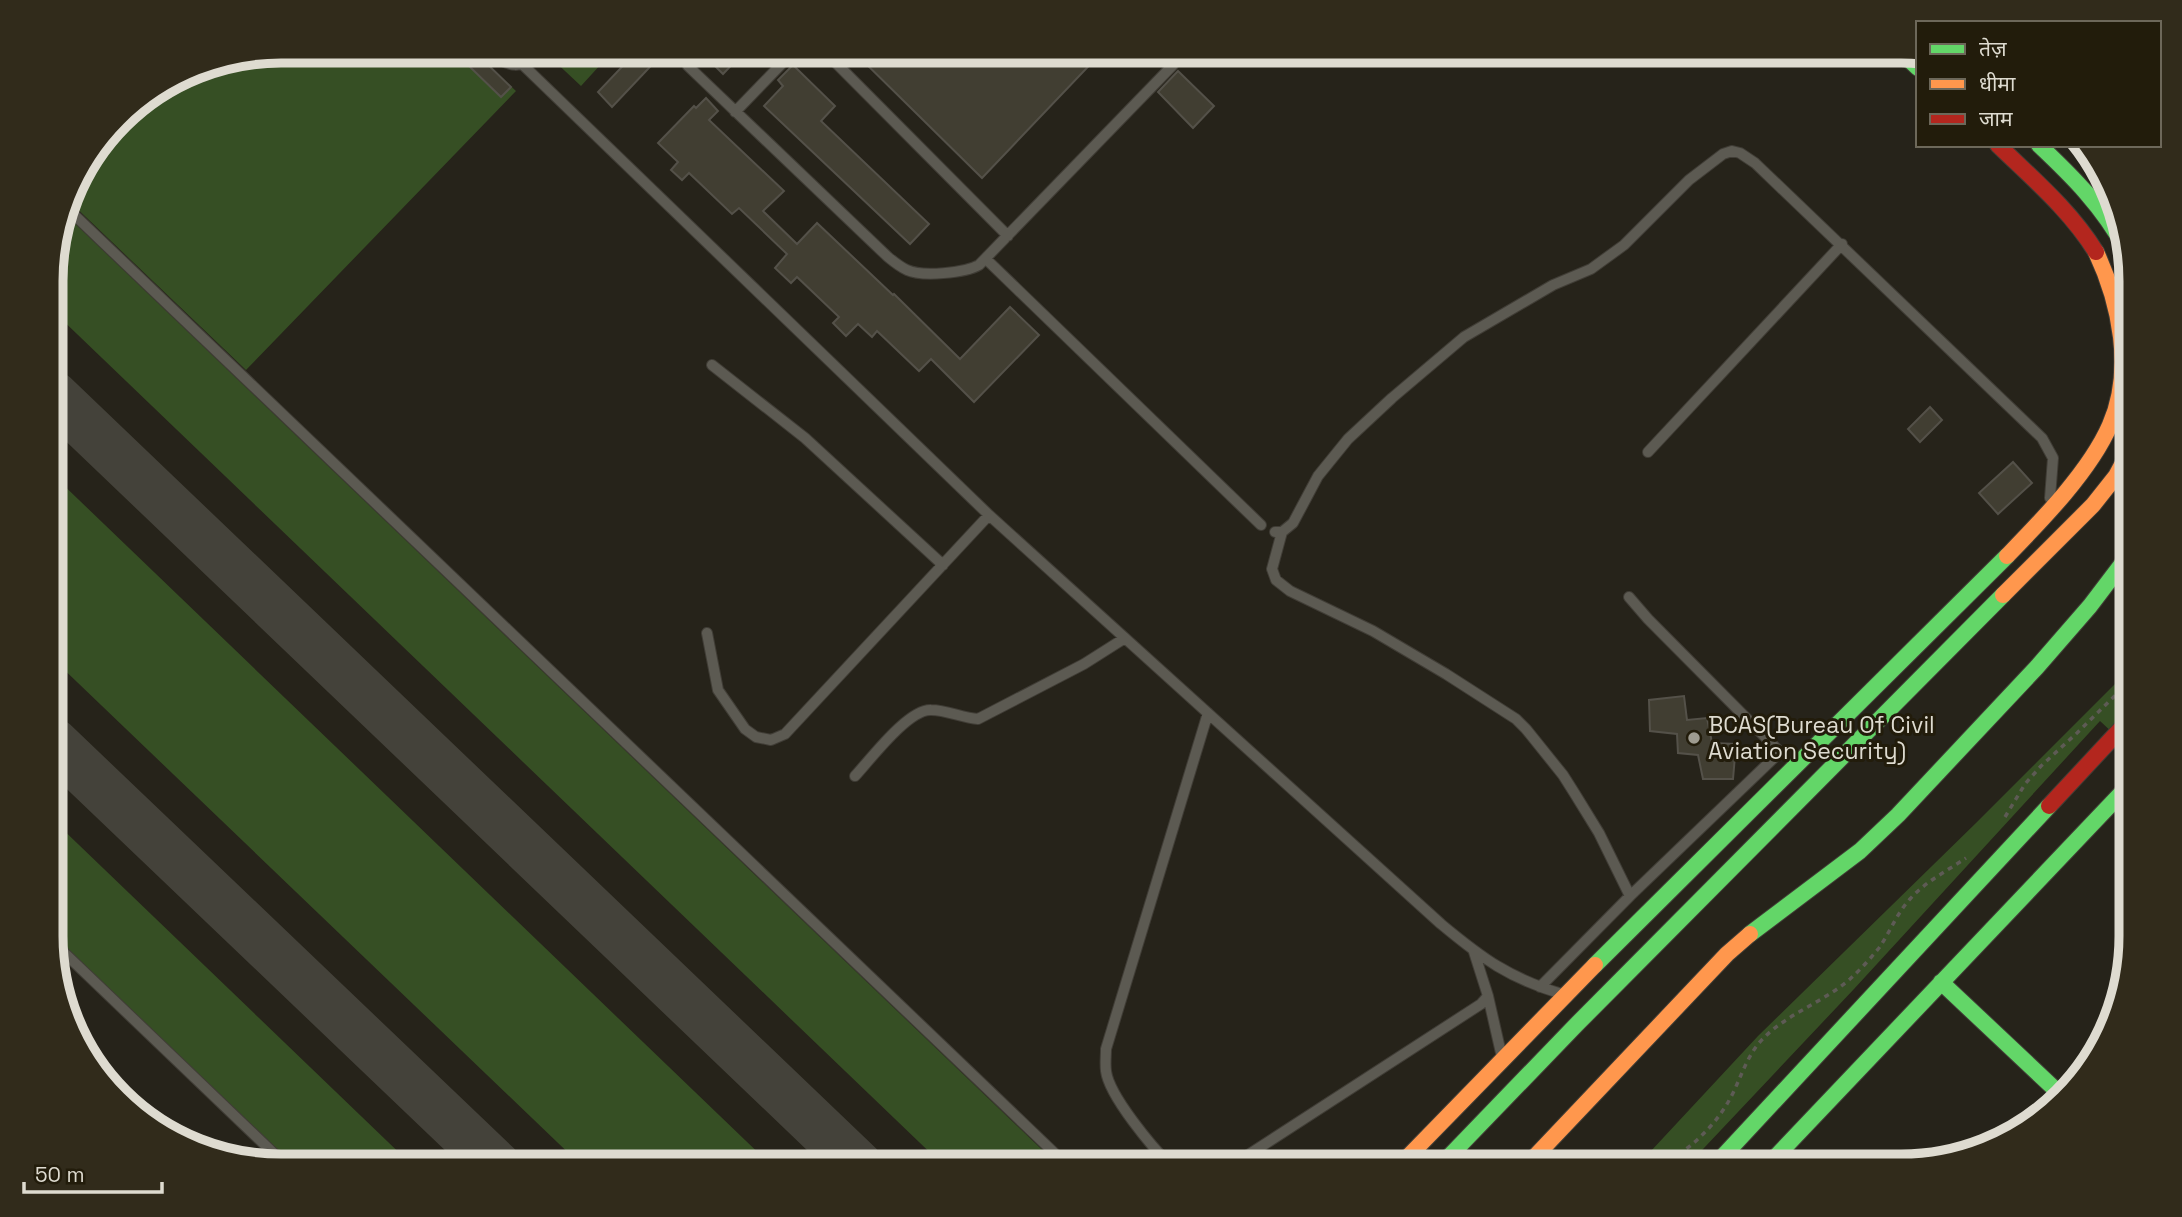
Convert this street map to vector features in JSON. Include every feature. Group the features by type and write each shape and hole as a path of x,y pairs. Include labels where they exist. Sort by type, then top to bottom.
{"street":[{"path":"2000,147 2062,207 2085,235 2100,260 2119,320"},
{"path":"2041,147 2092,196 2110,221"},
{"path":"1411,1154 1565,995 1999,564 2048,512 2093,455 2114,415 2119,392"},
{"path":"1452,1154 2093,505 2119,470"},
{"path":"1537,1154 1727,954 1767,920 1860,851 1898,815 2037,667 2119,568"},
{"path":"1725,1154 2119,731"},
{"path":"1778,1154 2119,796"},
{"path":"1941,982 2055,1090"}],"lane":[{"path":"506,63 513,66 523,64 989,515 1474,951 1510,975 1565,995"},
{"path":"735,112 782,63"},
{"path":"836,63 1008,236"},
{"path":"688,66 899,266 920,273 972,270 986,259 1172,65"},
{"path":"1630,896 1599,833 1563,775 1516,719 1447,674 1373,631 1290,591 1276,580 1272,569 1279,532 1293,523 1318,477 1348,439 1392,398 1464,337 1553,285 1591,269 1624,245 1689,180 1723,154 1732,151 1755,163 2042,438 2053,458 2048,512"},
{"path":"74,214 1055,1154"},
{"path":"1648,452 1842,244"},
{"path":"986,259 1261,525"},
{"path":"712,365 805,438 943,565"},
{"path":"707,632 718,690 744,729 756,737 771,740 785,734 989,515"},
{"path":"1540,987 1780,752 1629,597"},
{"path":"855,776 909,718 923,710 935,709 964,718 978,719 1084,664 1125,638"},
{"path":"1159,1154 1114,1093 1106,1072 1106,1049 1208,713"},
{"path":"1474,951 1488,996 1502,1060"},
{"path":"64,953 274,1153"},
{"path":"1249,1154 1480,1004 1488,996"}],"path":[{"path":"2002,820 2025,784 2041,766 2119,692"},
{"path":"1679,1154 1695,1143 1714,1123 1731,1097 1751,1055 1769,1033 1790,1017 1823,1000 1851,978 1879,947 1915,893 1968,857"}],"green space":[{"path":"267,63 487,63 516,91 246,370 76,208 92,172 108,148 137,117 172,92 211,75 239,67"},
{"path":"556,63 602,63 581,86"},
{"path":"72,220 1046,1154 931,1154 63,321 65,253"},
{"path":"63,485 760,1154 569,1154 63,669"},
{"path":"2119,680 2119,739 2100,721 1698,1154 1648,1154 1758,1036"},
{"path":"63,830 401,1154 281,1154 64,945"}],"building":[{"path":"474,63 486,63 511,87 501,97 470,67"},
{"path":"626,63 654,63 612,107 598,92"},
{"path":"712,63 734,63 723,74"},
{"path":"865,63 1092,63 982,178"},
{"path":"793,65 835,106 821,121 929,224 910,244 764,106 783,86 778,80"},
{"path":"1178,71 1214,106 1193,128 1158,92"},
{"path":"706,98 718,111 709,120 784,191 763,211 797,244 817,223 960,359 1010,307 1039,335 974,402 931,359 919,371 877,331 872,337 858,324 846,336 833,323 839,317 797,277 791,283 775,268 787,254 739,208 732,214 689,173 682,180 671,170 678,162 658,143 694,106 696,108"},
{"path":"1930,407 1942,420 1920,442 1908,429"},
{"path":"2013,462 2032,483 1998,514 1979,493"},
{"name":"BCAS(Bureau Of Civil Aviation Security)","path":"1684,696 1687,720 1707,718 1712,743 1736,744 1733,779 1703,779 1698,755 1678,753 1677,734 1650,731 1649,700"}],"taxiway":[{"path":"63,405 846,1154"},
{"path":"63,752 484,1154"}],"traffic: fast":[{"path":"2041,147 2086,193 2111,225"},
{"path":"1595,965 2007,556"},
{"path":"1750,934 1860,851 1898,815 2037,667 2119,568"},
{"path":"1452,1154 2003,595"},
{"path":"1778,1154 2119,796"},
{"path":"1725,1154 2049,806"},
{"path":"1941,982 2055,1090"}],"traffic: slow":[{"path":"2096,252 2112,293 2119,326"},
{"path":"2007,556 2050,511 2090,460 2110,425 2119,393"},
{"path":"2003,595 2093,505 2119,470"},
{"path":"1537,1154 1727,954 1750,934"},
{"path":"1411,1154 1595,965"}],"traffic: jam":[{"path":"2000,147 2063,209 2096,252"},
{"path":"2049,806 2119,731"}],"place":[{"name":"BCAS(Bureau Of Civil Aviation Security)","path":"1694,738"}]}
